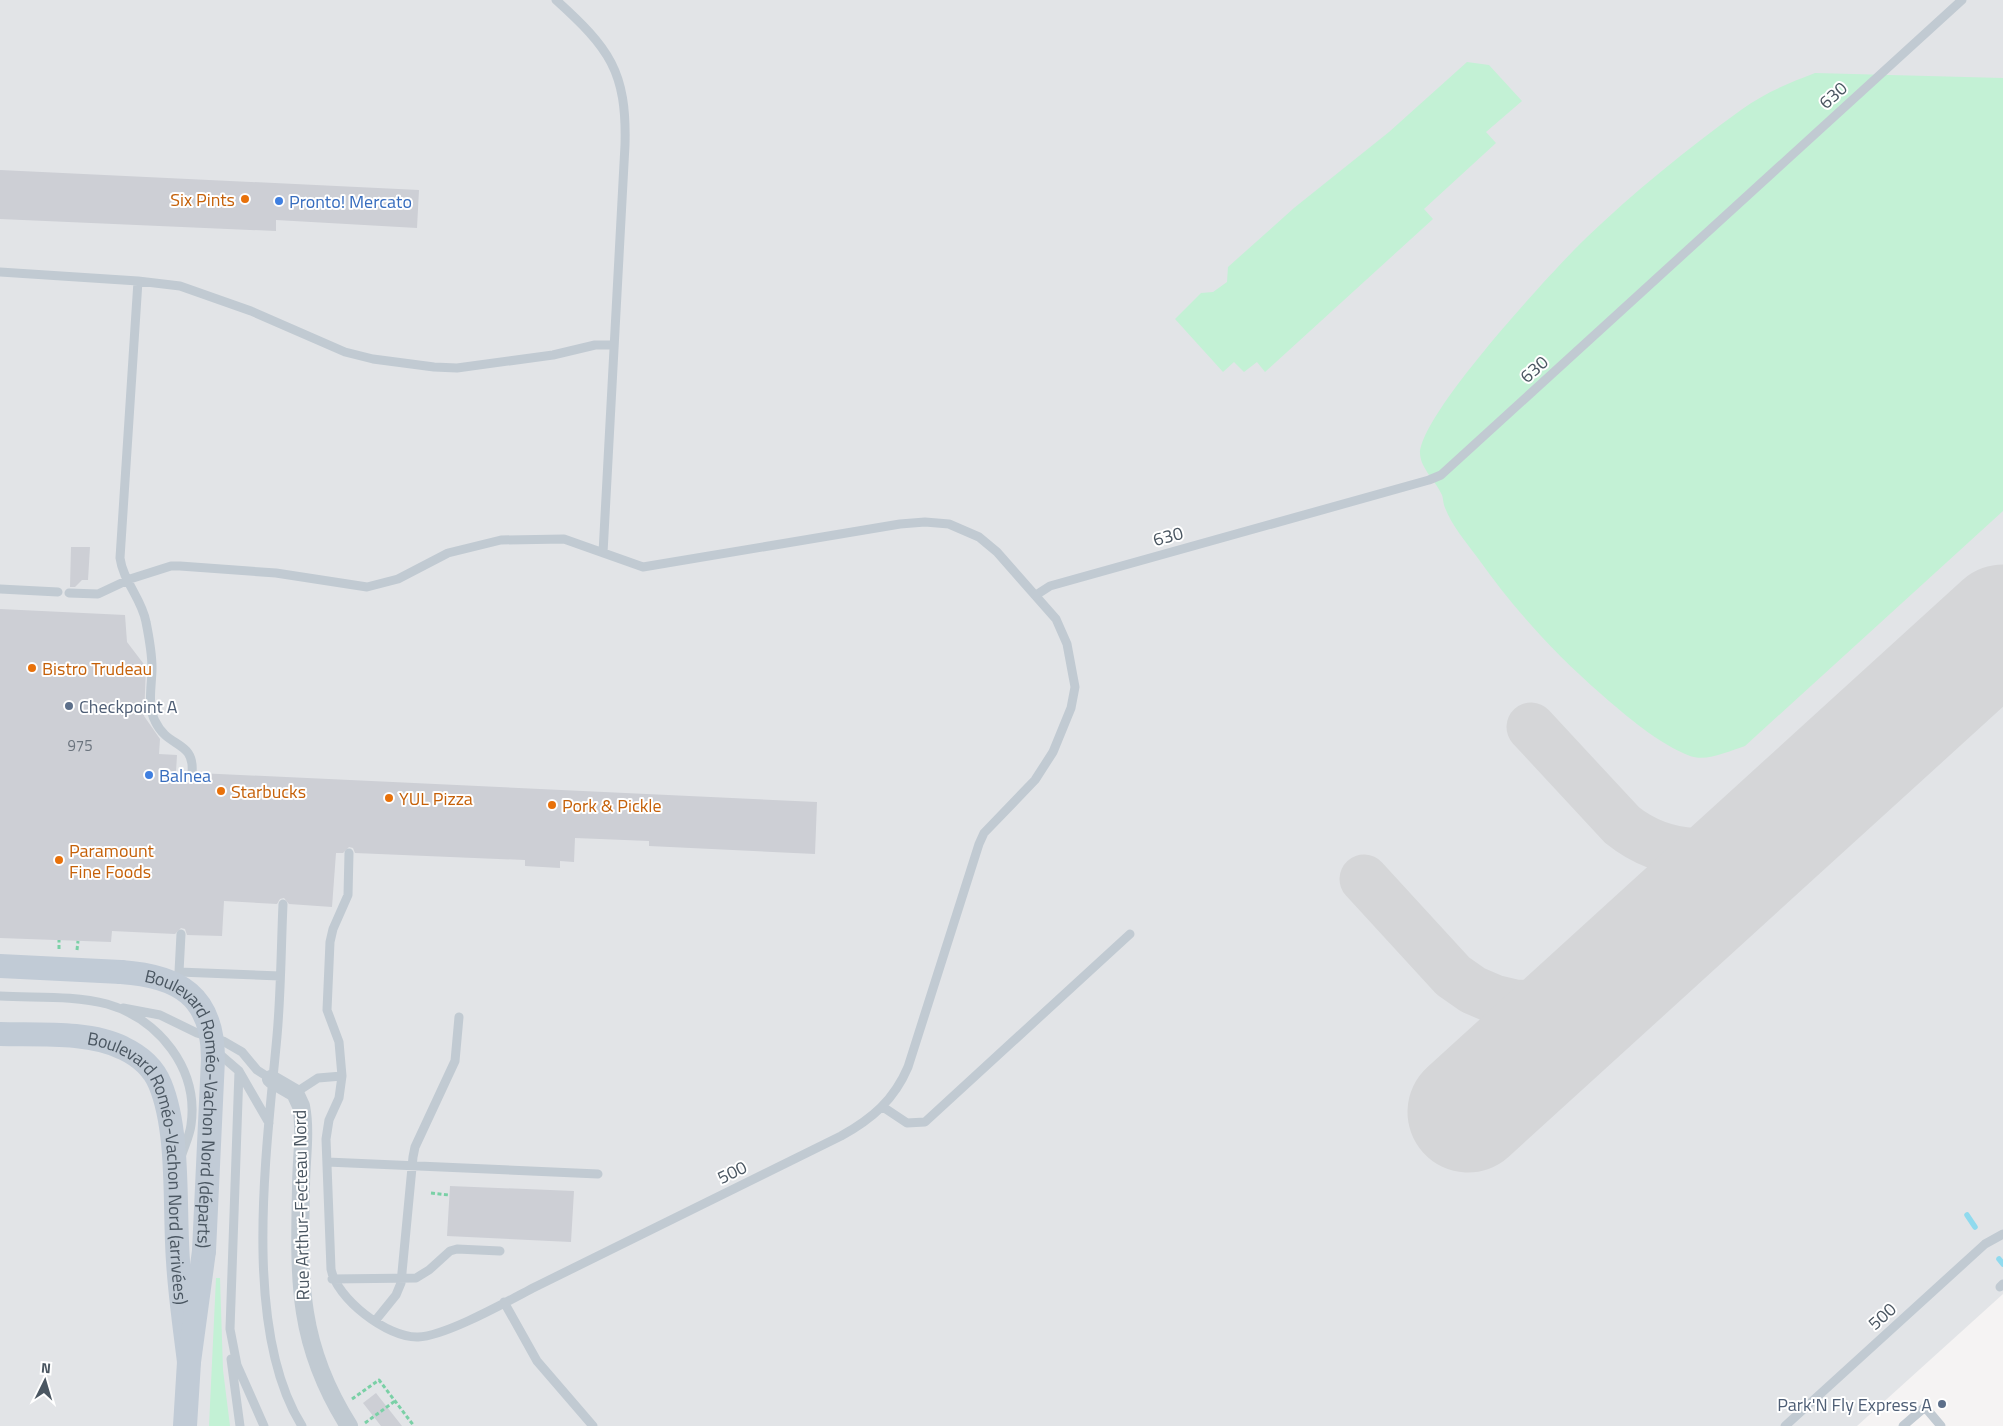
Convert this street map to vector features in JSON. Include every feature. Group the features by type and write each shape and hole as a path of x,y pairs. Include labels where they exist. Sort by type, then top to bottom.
{"street":[{"name":"Boulevard Roméo-Vachon Nord (départs)","path":"0,966 153,975 178,985 198,1003 210,1027 213,1044 204,1251 189,1362"},
{"name":"Boulevard Roméo-Vachon Nord (arrivées)","path":"0,1034 98,1039 122,1047 146,1062 154,1072 165,1100 175,1176 178,1261 189,1362"},
{"name":"Rue Arthur-Fecteau Nord","path":"272,1079 295,1093 302,1111 300,1261 303,1310 320,1372 332,1400 356,1426"},
{"path":"185,1426 189,1362"}],"lane":[{"path":"556,0 589,30 602,47 616,71 623,96 625,145 603,553"},
{"name":"630","path":"1036,595 1050,586 1429,480 1441,475 1962,0"},
{"path":"0,272 138,280 198,291 251,311 345,352 382,360 452,368 553,355 596,345 614,345"},
{"path":"138,280 120,544 121,565 140,602 146,621 152,665 152,713 158,726 168,738 189,752 193,761 192,773"},
{"name":"500","path":"69,593 98,594 128,580 171,566 276,573 348,586 367,586 398,579 448,553 501,540 564,539 643,567 913,522 936,522 960,528 979,537 997,552 1056,619 1067,644 1075,687 1071,708 1053,752 1044,766 1023,793 982,838 903,1077 883,1107 862,1124 841,1136 504,1302 434,1334 419,1337 402,1336 388,1330 345,1296 332,1279"},
{"path":"0,589 58,592"},
{"path":"349,853 348,895 333,929 330,942 327,1010 339,1042 342,1076 339,1098 327,1128 332,1279 402,1279 423,1275 450,1251 457,1249 500,1251"},
{"path":"283,904 277,1036 269,1123 264,1238 267,1324 275,1364 282,1386 302,1426"},
{"path":"181,934 179,972 280,976"},
{"path":"883,1107 907,1123 919,1124 926,1122 1130,934"},
{"path":"0,996 79,1000 160,1015 197,1033 233,1046 258,1070 272,1079"},
{"path":"118,1008 135,1017 162,1037 172,1048 186,1075 190,1091 191,1125 175,1176"},
{"path":"375,1321 396,1295 402,1279 411,1166 415,1147 456,1061 459,1018"},
{"path":"197,1033 239,1071 269,1123"},
{"path":"239,1071 230,1329 233,1378 240,1426"},
{"path":"295,1093 318,1078 342,1076"},
{"path":"327,1162 598,1174"},
{"name":"500","path":"1785,1426 1985,1244 2003,1234"},
{"path":"504,1302 537,1361 593,1426"},
{"path":"230,1329 236,1365 264,1426"},
{"path":"1903,1426 1925,1407 1941,1426"}],"path":[{"path":"431,1193 449,1195"},
{"path":"349,1401 379,1380 414,1426"},
{"path":"356,1426 381,1412 395,1401"},
{"path":"381,1412 384,1416"}],"shaded area":[{"path":"0,0 2003,0 2003,1294 1857,1426 0,1426"}],"green space":[{"path":"1467,62 1489,65 1522,101 1486,132 1496,143 1424,209 1433,219 1265,372 1257,362 1244,372 1234,362 1223,372 1175,319 1201,293 1213,292 1227,282 1228,267 1294,208 1389,132"},
{"path":"1815,73 2003,78 2003,511 1745,746 1711,757 1690,756 1655,737 1632,720 1583,678 1550,646 1505,594 1454,525 1444,505 1442,495 1423,465 1420,454 1426,435 1441,408 1464,377 1546,279 1586,238 1661,171 1741,110 1768,93"},
{"path":"216,1278 220,1278 223,1370 230,1426 209,1426"}],"building":[{"path":"0,170 419,190 417,228 276,220 276,231 0,219"},
{"path":"71,547 90,547 88,580 82,580 75,587 70,587"},
{"path":"0,609 125,615 127,642 146,667 144,716 160,739 159,754 177,755 176,772 186,773 189,779 196,778 198,773 817,802 815,854 649,846 649,841 575,838 574,862 560,861 560,868 525,866 525,860 355,853 353,848 349,847 343,853 336,853 332,907 289,904 284,898 280,899 277,904 224,901 222,936 187,935 185,929 181,928 175,934 112,931 111,942 0,938"},
{"path":"450,1186 574,1191 571,1242 447,1236"},
{"path":"376,1393 402,1426 381,1426 363,1403"}],"waterway":[{"path":"1967,1215 1975,1227"},
{"path":"1999,1259 2003,1264"}],"taxiway":[{"path":"1531,727 1622,825 1638,836 1675,850 1714,852 1733,849 1751,842 1781,823 1815,791 1823,790"},
{"path":"1364,879 1453,976 1473,990 1494,999 1515,1004 1539,1005 1574,999 1608,980 1734,865 1747,859"}],"runway":[{"path":"1468,1112 2003,625"}],"place":[{"name":"Six Pints","path":"245,199"},
{"name":"Pronto! Mercato","path":"279,201"},
{"name":"Bistro Trudeau","path":"32,668"},
{"name":"Checkpoint A","path":"69,706"},
{"name":"Balnea","path":"149,775"},
{"name":"Starbucks","path":"221,791"},
{"name":"YUL Pizza","path":"389,798"},
{"name":"Pork & Pickle","path":"552,805"},
{"name":"Paramount Fine Foods","path":"59,860"},
{"name":"Park'N Fly Express A","path":"1942,1404"}]}
